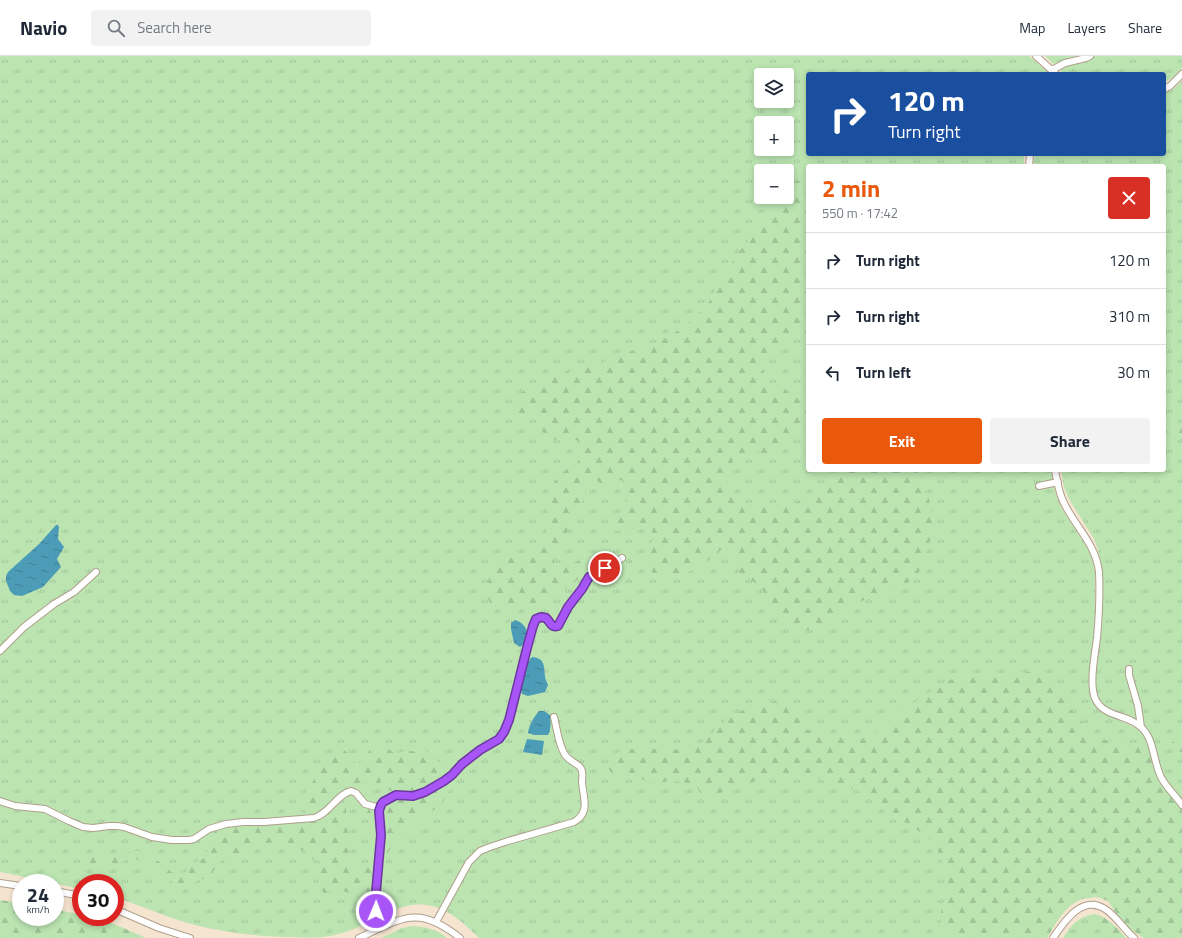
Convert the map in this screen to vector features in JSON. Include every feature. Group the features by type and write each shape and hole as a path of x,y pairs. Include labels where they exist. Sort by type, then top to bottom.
{"street":[{"path":"1036,56 1054,72 1065,63 1090,56"},
{"path":"1166,88 1182,74"},
{"path":"1056,472 1065,506 1090,544 1096,558 1099,598 1098,628 1092,684 1094,697 1100,706 1105,710 1142,728"},
{"path":"1038,486 1058,482"},
{"path":"380,928 376,911 376,903 381,835 380,808 383,802 396,795 413,796 429,790 452,775 462,764 480,750 499,739 509,720 527,648 536,619 541,617 546,618 554,627 558,626 568,607 589,577 622,558"},
{"path":"0,651 24,627 54,604 74,592 96,572"},
{"path":"1129,668 1129,675 1138,706 1142,728 1151,745 1156,765 1162,778 1182,805"},
{"path":"436,922 464,870 474,856 480,851 574,822 583,811 585,806 581,768 568,759 564,753 554,717"},
{"path":"0,801 15,806 45,809 83,827 93,828 117,826 156,838 182,841 194,839 209,829 226,824 314,818 326,812 345,794 351,791 356,793 365,804 380,808"},
{"path":"0,883 12,885"},
{"path":"1053,938 1072,914 1082,908 1096,905 1106,909 1134,938"},
{"path":"124,913 159,928 189,938"},
{"path":"359,938 396,920 410,917 426,918 436,922 446,927 460,938"}],"green space":[{"path":"0,56 1029,56 1048,72 806,72 806,156 1024,156 1024,164 806,164 806,472 1051,472 1056,495 1061,507 1088,549 1093,561 1095,575 1095,618 1091,694 1093,701 1096,707 1102,712 1140,730 1147,739 1155,767 1182,810 1182,938 1143,937 1128,926 1107,900 1094,897 1081,899 1069,907 1059,918 1047,938 479,938 455,917 434,906 426,905 402,907 346,932 324,937 310,938 245,934 195,925 124,900 124,874 72,874 72,887 64,885 64,874 12,875 0,872"},
{"path":"1045,56 1182,56 1182,68 1174,77 1166,81 1166,72 1062,72"},
{"path":"1182,81 1182,799 1163,776 1148,731 1144,724 1131,667 1127,667 1138,721 1120,715 1104,706 1097,697 1095,684 1102,610 1101,565 1094,539 1069,499 1064,487 1061,472 1166,472 1166,164 1033,164 1035,156 1166,156 1166,92 1174,88"},
{"path":"806,178 806,334 786,339 775,345 764,355 762,367 765,381 773,389 784,388 793,397 802,400 806,397 806,430 797,432 793,442 769,454 756,451 738,454 732,462 730,469 728,479 729,492 736,501 744,504 763,506 783,505 812,498 824,492 830,487 841,472 918,472 929,499 933,519 932,535 917,576 907,583 881,595 870,597 860,602 839,616 823,624 805,631 791,630 779,625 763,590 757,584 741,574 732,550 726,544 718,553 706,562 681,576 661,576 652,572 646,559 654,538 651,528 642,525 635,528 616,531 610,525 614,517 622,511 627,501 628,492 622,480 616,481 612,486 603,486 591,475 584,477 586,489 584,499 571,521 563,544 557,553 552,569 561,569 591,557 577,580 568,588 556,592 538,604 528,606 517,603 501,606 491,604 487,589 494,567 499,561 508,557 516,558 524,556 545,541 547,533 547,501 553,485 563,472 578,462 582,453 580,442 572,438 557,440 551,439 547,436 541,427 536,413 527,417 519,416 514,408 515,399 530,387 567,372 593,366 660,341 679,330 696,317 709,302 735,258 774,204 794,204 794,182"},
{"path":"1170,423 1182,424 1182,436 1175,436 1170,433 1166,428 1166,425"},
{"path":"1027,672 1035,673 1045,678 1092,735 1106,740 1140,745 1149,744 1151,752 1182,810 1182,938 1144,938 1122,922 1108,901 1097,897 1081,899 1072,903 1058,919 1047,938 956,938 945,929 941,921 941,909 946,896 946,882 943,864 936,846 928,837 889,812 867,795 843,785 822,780 814,776 797,773 752,782 728,791 711,795 703,795 694,784 672,781 654,783 628,775 615,775 609,769 609,763 613,756 631,749 643,748 680,750 693,748 701,743 727,719 745,709 755,706 775,702 795,703 801,721 805,728 810,731 832,734 845,739 860,739 869,737 877,732 900,712 947,681 975,675"},
{"path":"1182,738 1182,752 1176,751 1172,742"},
{"path":"377,744 396,754 406,750 417,753 420,750 426,750 437,761 459,764 447,776 433,785 419,787 412,793 388,790 382,780 379,784 374,786 366,782 350,787 324,809 312,815 304,816 305,808 309,801 309,799 306,799 305,793 314,780 317,769 320,766 333,755 342,750 348,753 355,763 358,763 363,760 373,745"},
{"path":"465,766 464,769 450,789 441,806 422,817 415,826 398,835 385,858 386,863 382,869 383,877 379,884 381,807 396,797 411,799 418,796"},
{"path":"342,804 346,808 349,846 348,858 350,863 361,868 367,868 369,866 375,847 373,836 374,825 373,822 367,817 367,813 369,809 378,809 379,831 375,890 359,894 340,891 324,893 320,889 319,884 321,863 316,859 311,859 302,850 289,849 279,843 274,842 244,850 240,854 229,853 217,865 209,878 196,881 191,885 176,884 136,859 125,860 104,868 92,864 85,858 87,855 107,860 132,851 138,851 161,863 171,872 181,874 187,871 190,865 204,858 214,832 221,828 231,825 302,821"},
{"path":"0,900 12,902 12,926 64,926 64,911 72,913 72,926 119,926 146,938 0,938"},
{"path":"1094,914 1108,920 1126,938 1063,938 1069,929 1079,919"},
{"path":"1094,914 1108,920 1126,938 1102,938 1100,928 1095,920"},
{"path":"412,926 435,931 447,938 381,938 402,928"}],"water":[{"path":"56,525 59,527 58,539 64,547 57,559 61,567 43,587 22,596 14,595 10,591 6,581 8,572 39,544"},
{"path":"515,620 523,624 527,632 526,640 520,647 514,643 511,629 511,623"},
{"path":"532,657 542,661 545,678 548,685 545,692 528,696 522,694 521,683 528,662"},
{"path":"539,711 544,711 550,715 550,731 548,735 534,735 528,733 532,721"},
{"path":"527,739 544,741 542,755 523,752"}],"route":[{"path":"376,911 376,892 381,835 379,811 383,802 396,795 413,796 425,792 444,781 480,750 499,739 509,720 516,697 529,640 536,619 539,617 544,617 554,627 560,625 568,607 589,577 605,568"}]}
